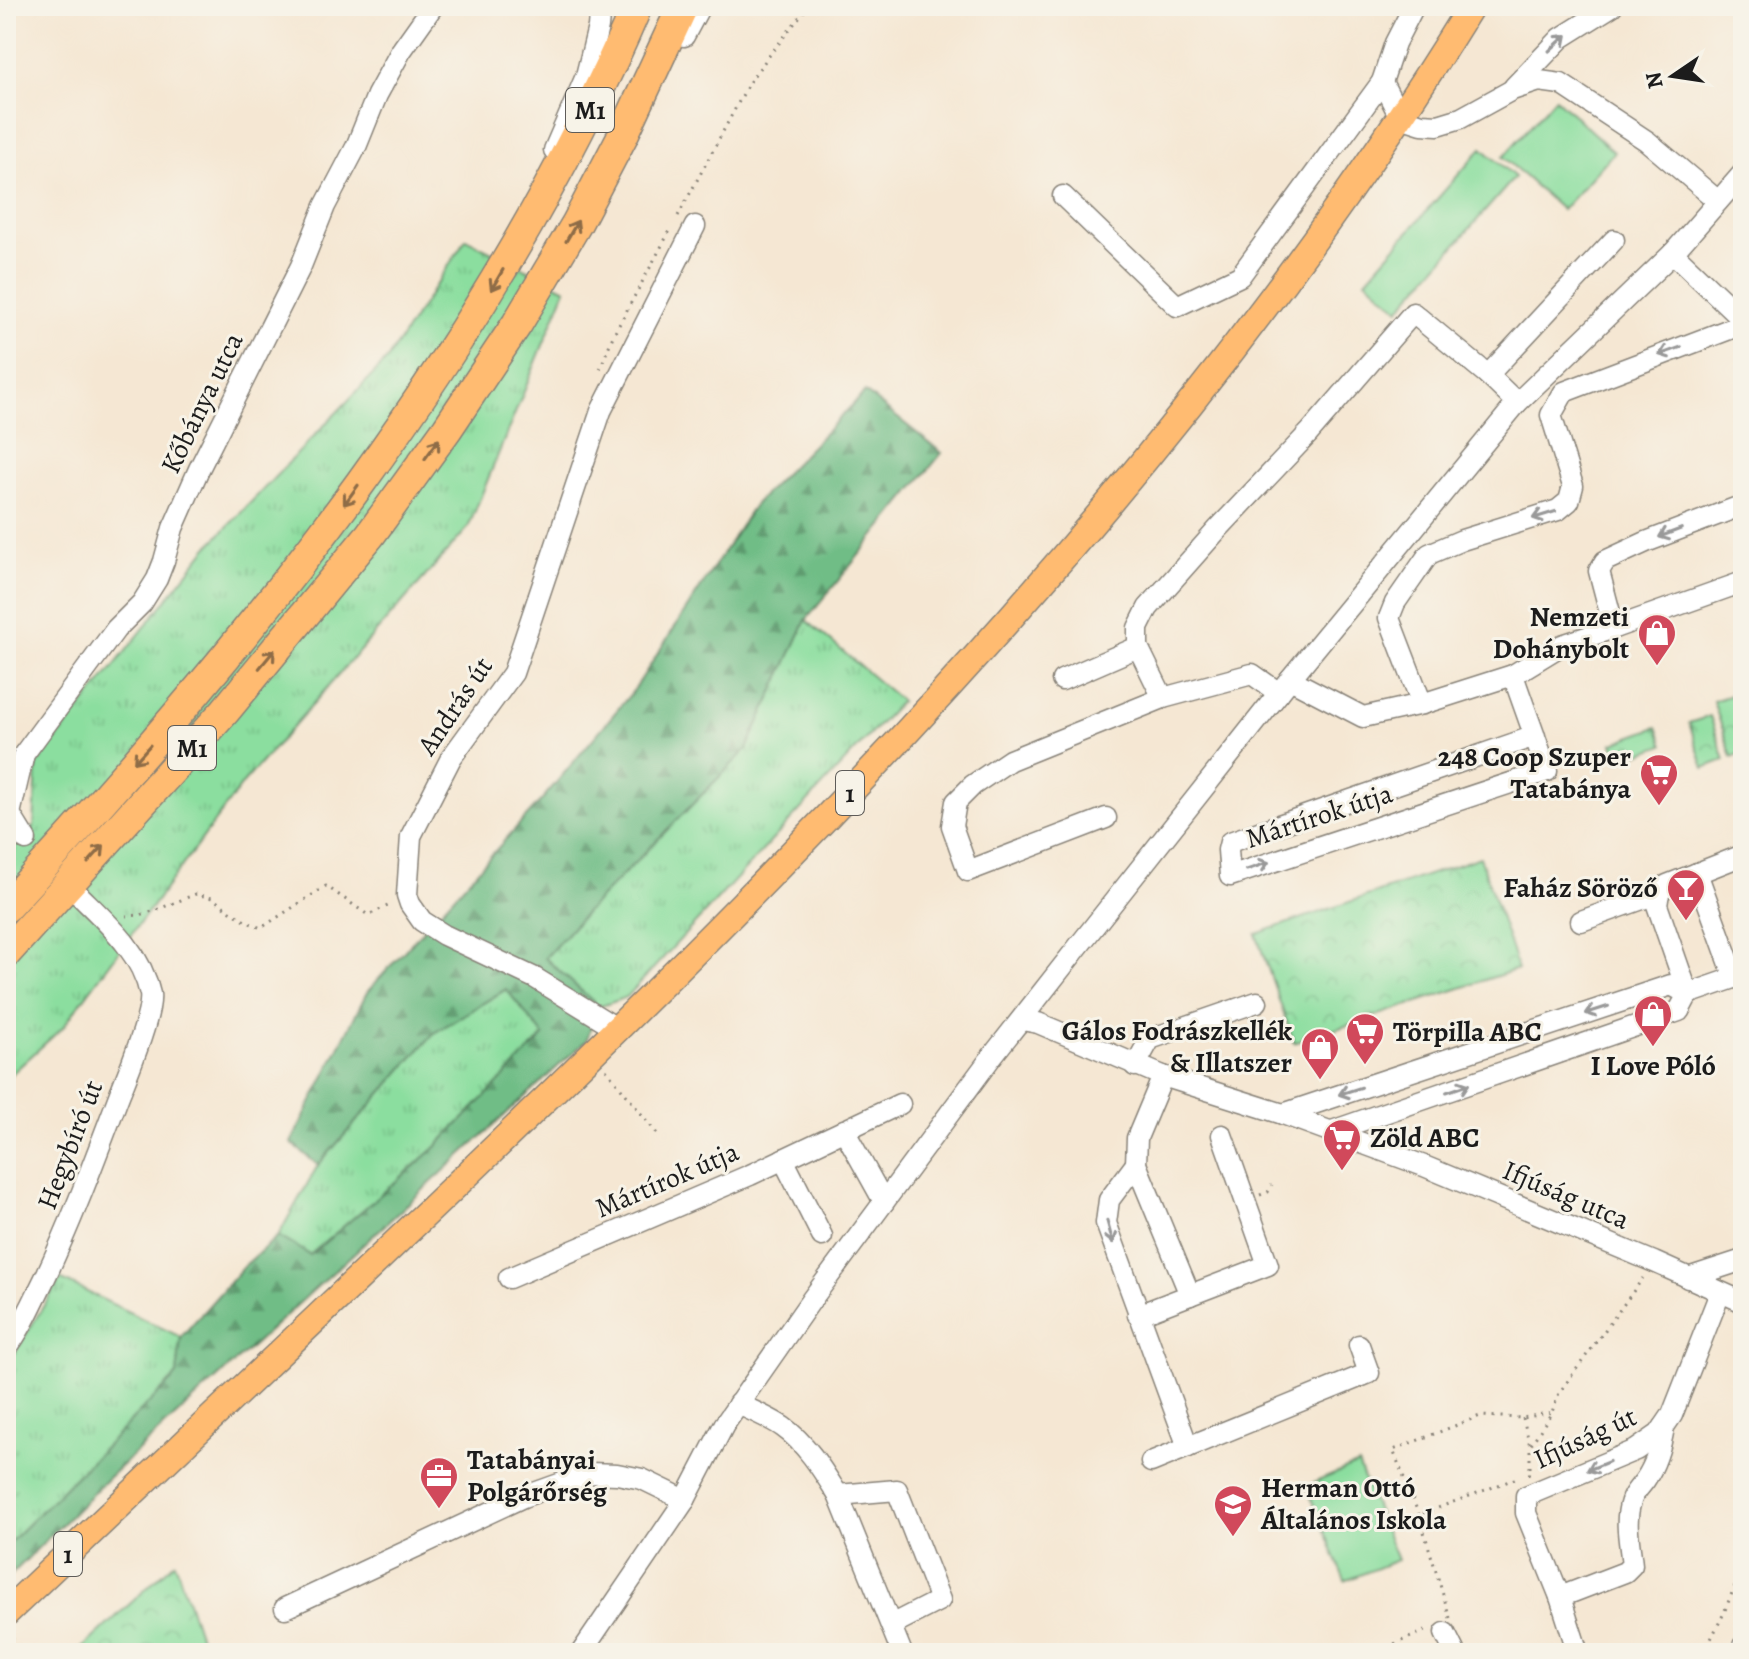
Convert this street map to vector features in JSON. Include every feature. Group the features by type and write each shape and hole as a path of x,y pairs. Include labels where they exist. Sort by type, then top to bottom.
{"highway":[{"name":"M1","path":"6,907 247,631 326,530 410,413 481,306 536,212 609,72 637,6"},
{"name":"M1","path":"6,953 225,711 370,535 447,429 517,324 577,223 623,135 683,6"}],"main road":[{"name":"1","path":"6,1613 594,1053 799,847 923,716 1095,522 1199,393 1321,233 1471,6"}],"street":[{"name":"Kőbánya utca","path":"8,815 24,754 116,629 142,603 157,579 173,528 199,469 301,266 325,206 356,147 377,95 401,51 433,6"},
{"path":"536,212 550,157 586,76 600,6"},
{"path":"623,135 660,84 700,6"},
{"path":"1063,196 1177,306 1240,276 1382,82 1395,43 1414,6"},
{"path":"1512,90 1561,38 1612,6"},
{"path":"1382,82 1400,117 1438,125 1461,118 1512,90 1539,81 1561,84 1647,141 1718,201"},
{"path":"581,1653 685,1500 738,1404 993,1055 1284,686 1517,403 1673,253 1743,173"},
{"name":"András út","path":"407,895 411,836 451,758 513,673 601,411 687,220"},
{"path":"1488,375 1614,240"},
{"path":"1422,704 1389,618 1395,603 1429,554 1462,540 1558,510 1569,501 1573,486 1551,415 1564,392 1743,322 1673,253"},
{"path":"1163,698 1138,647 1138,628 1148,608 1309,433 1413,313 1517,403"},
{"path":"1614,628 1599,571 1605,561 1743,505"},
{"path":"1106,818 968,871 952,826 956,802 973,785 1010,760 1163,698 1252,674 1363,717 1422,704 1513,675 1562,645 1743,582"},
{"path":"1062,680 1138,647"},
{"name":"Mártírok útja","path":"1513,675 1535,736 1547,771 1230,876 1230,842 1535,736"},
{"path":"8,815 26,840"},
{"path":"1581,921 1659,893 1667,885 1743,855"},
{"path":"1332,1131 1679,1011 1688,994 1739,976 1697,873"},
{"path":"76,892 107,923"},
{"path":"1659,893 1657,905 1688,994"},
{"path":"407,895 422,921 444,935 535,978 618,1029"},
{"name":"Hegybíró út","path":"6,1349 20,1329 62,1240 138,1047 151,999 137,960 107,923"},
{"path":"1283,1114 1671,985 1688,994"},
{"path":"1135,1066 1150,1039 1257,1002"},
{"name":"Ifjúság utca","path":"1022,1020 1051,1028 1135,1066 1283,1114 1424,1166 1743,1302"},
{"path":"1163,1076 1137,1138 1136,1164 1190,1295"},
{"name":"Mártírok útja","path":"509,1278 738,1180 900,1104"},
{"path":"844,1130 884,1202"},
{"path":"1138,1315 1268,1265 1222,1135"},
{"path":"783,1159 822,1236"},
{"path":"1136,1164 1109,1200 1106,1223 1188,1447"},
{"path":"1688,1278 1743,1260"},
{"name":"Ifjúság út","path":"1664,1427 1661,1446 1646,1478 1632,1497 1628,1511 1632,1565 1625,1572 1560,1597 1526,1513 1526,1496 1636,1450 1659,1434 1672,1415 1720,1293"},
{"path":"1151,1462 1369,1373 1359,1345"},
{"path":"738,1404 783,1427 824,1471 838,1495 902,1653"},
{"path":"285,1608 523,1497 590,1473 642,1479 685,1500"},
{"path":"838,1495 897,1490 940,1600 891,1625"},
{"path":"1560,1597 1578,1653"},
{"path":"1445,1626 1455,1653"},
{"path":"1740,1653 1743,1646"}],"path":[{"path":"687,220 751,79 808,6"},
{"path":"596,378 613,336 672,228"},
{"path":"107,923 159,909 196,894 212,898 261,928 326,886 368,915 407,895"},
{"path":"594,1053 658,1135"},
{"path":"1530,1446 1552,1412 1559,1393 1654,1262"},
{"path":"1372,1653 1445,1626 1419,1515 1393,1450 1480,1416 1523,1418 1552,1412"},
{"path":"1419,1515 1530,1474 1530,1446 1523,1418"},
{"path":"1704,1653 1743,1566"},
{"path":"6,1628 14,1636 6,1645 11,1653"},
{"path":"18,1653 25,1646 30,1653"}],"green space":[{"path":"1555,98 1614,152 1562,210 1503,157"},
{"path":"1482,148 1515,177 1399,309 1366,280"},
{"path":"466,239 566,289 468,528 244,782 63,1027 6,1079 6,841 34,827 37,764 207,548 387,360"},
{"path":"865,392 942,453 806,620 747,749 587,911 545,958 599,1007 586,1041 108,1478 6,1580 6,1546 177,1375 181,1337 243,1267 278,1236 310,1255 434,1149 544,1036 506,989 434,1033 318,1165 291,1143 367,992 545,796 634,690 755,504"},
{"path":"806,620 901,701 627,997 599,1007 545,958 587,911 747,749"},
{"path":"1743,691 1743,753 1732,757 1713,701"},
{"path":"1710,716 1725,760 1704,768 1689,723"},
{"path":"1657,727 1664,745 1619,761 1613,743"},
{"path":"1480,857 1518,969 1294,1043 1256,934"},
{"path":"507,989 545,1036 434,1149 310,1255 278,1236 318,1165 434,1033"},
{"path":"60,1279 181,1337 177,1375 6,1546 6,1367"},
{"path":"1358,1464 1397,1560 1345,1581 1306,1486"},
{"path":"175,1562 205,1653 77,1653"}],"place":[{"name":"Nemzeti Dohánybolt","path":"1657,667"},
{"name":"248 Coop Szuper Tatabánya","path":"1659,807"},
{"name":"Faház Söröző","path":"1686,922"},
{"name":"I Love Póló","path":"1653,1048"},
{"name":"Törpilla ABC","path":"1365,1066"},
{"name":"Gálos Fodrászkellék & Illatszer","path":"1320,1081"},
{"name":"Zöld ABC","path":"1342,1172"},
{"name":"Tatabányai Polgárőrség","path":"439,1510"},
{"name":"Herman Ottó Általános Iskola","path":"1233,1538"}]}
